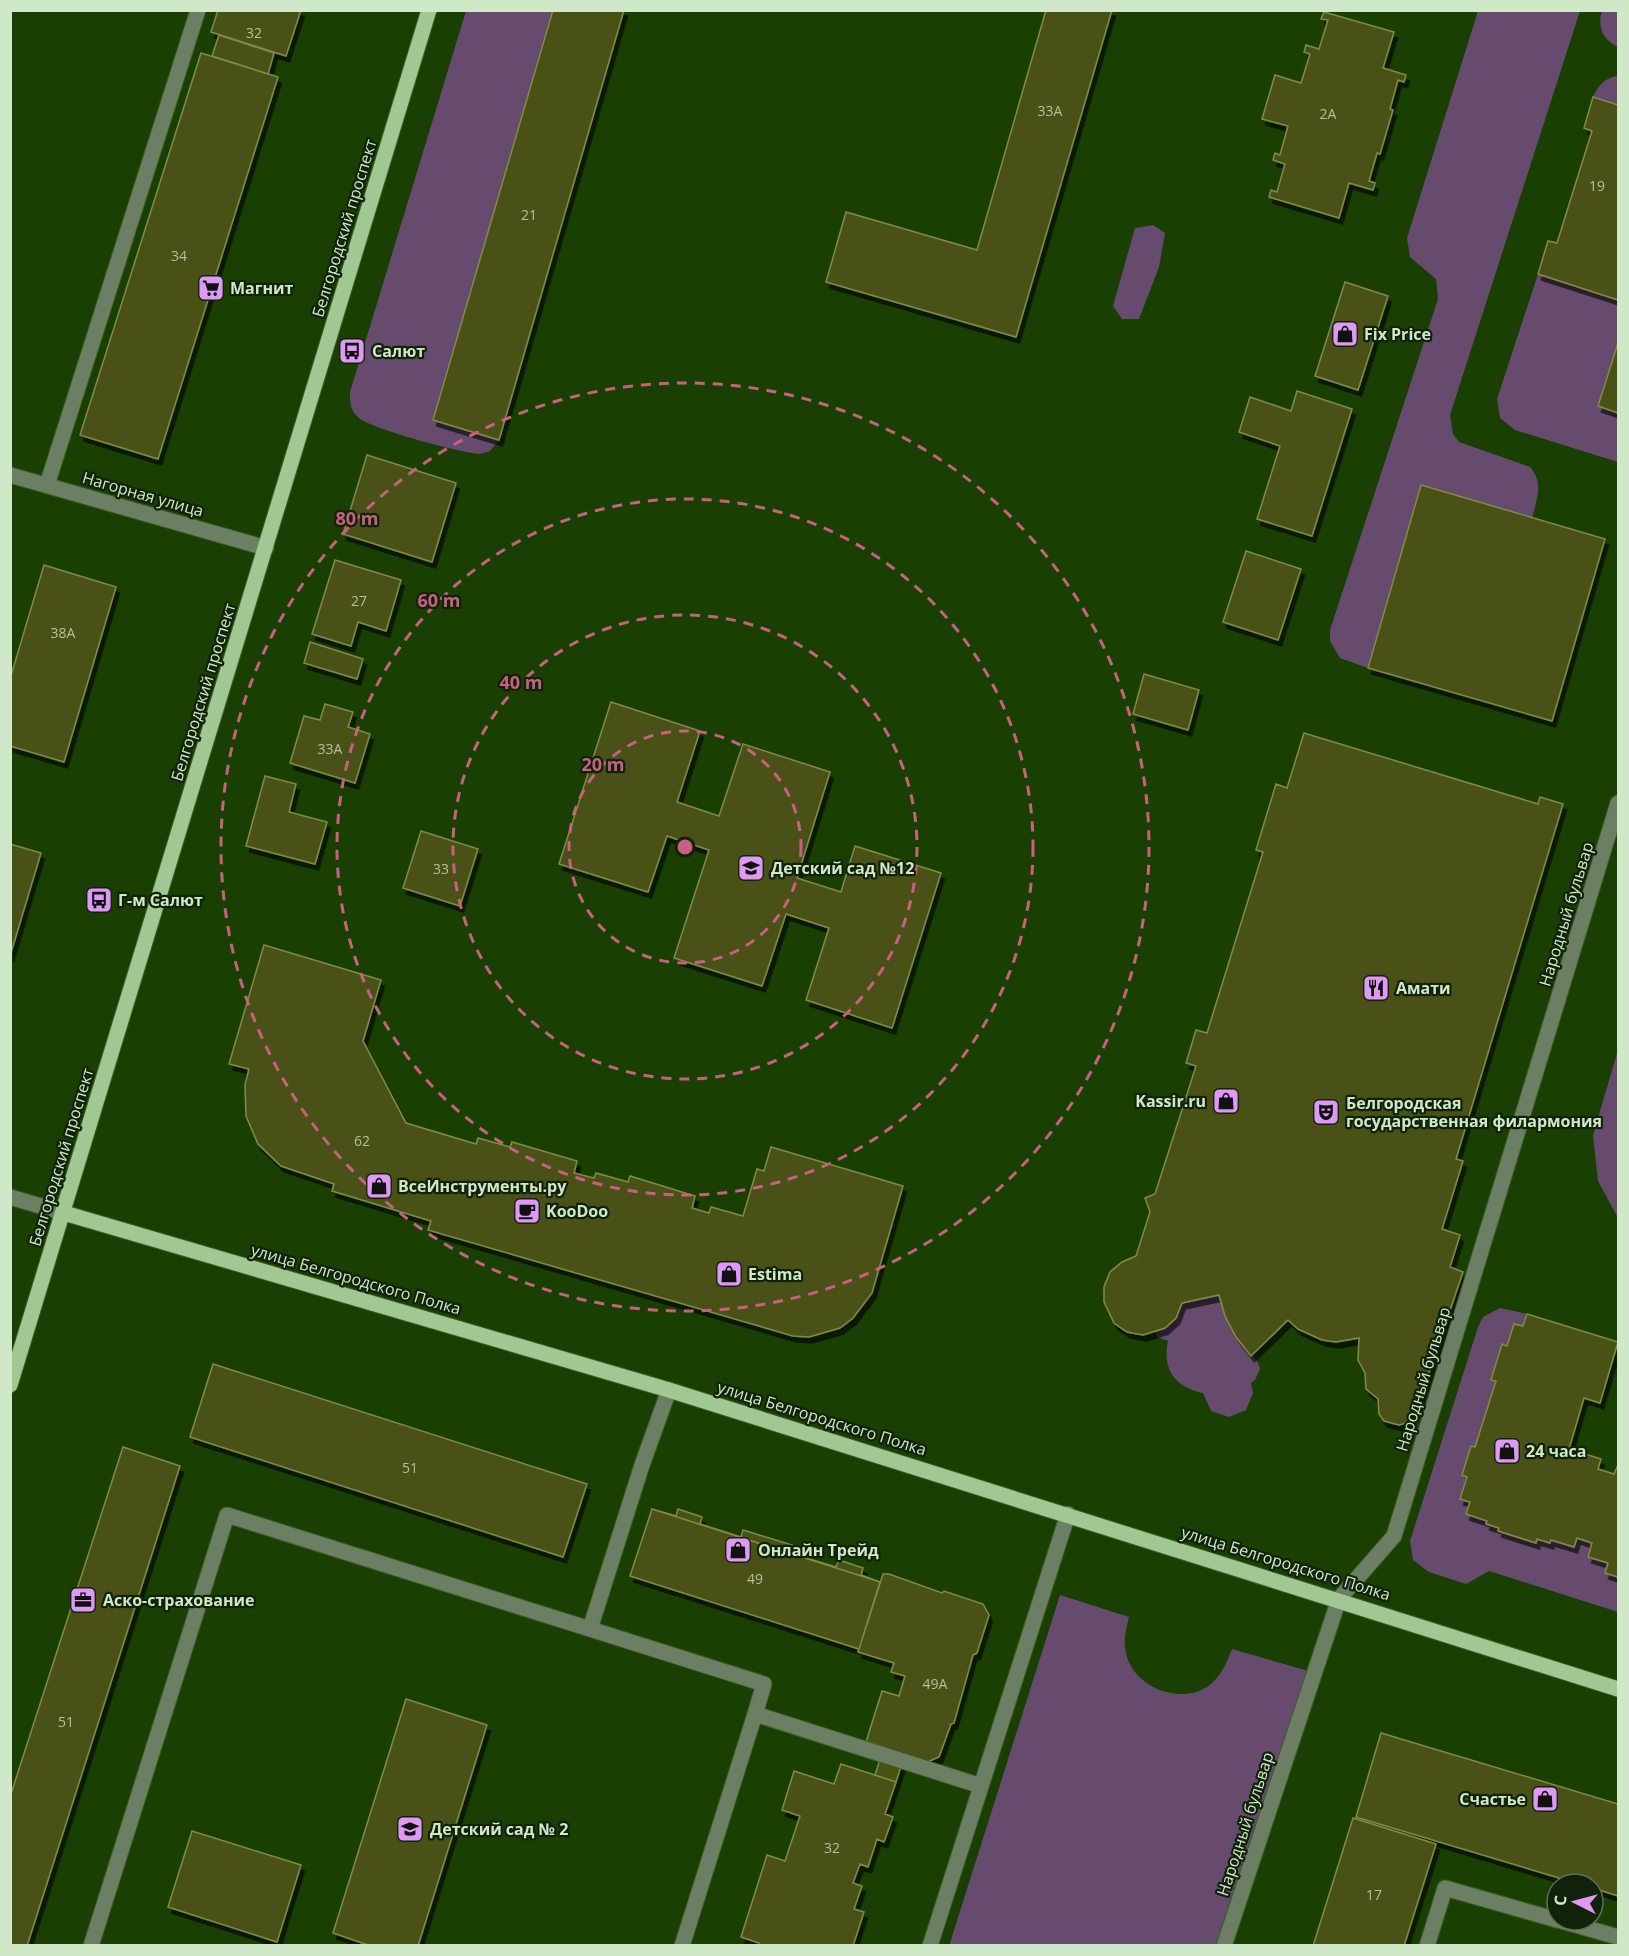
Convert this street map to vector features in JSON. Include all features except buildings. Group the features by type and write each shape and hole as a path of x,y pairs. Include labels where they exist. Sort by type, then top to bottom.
{"main road":[{"name":"Белгородский проспект","path":"10,1385 429,10"},
{"name":"улица Белгородского Полка","path":"64,1213 669,1390 1340,1599 1618,1689"}],"street":[{"path":"47,486 198,10"},
{"name":"Нагорная улица","path":"10,475 266,548"},
{"name":"Народный бульвар","path":"1224,1946 1340,1599 1394,1536 1618,803"},
{"name":"улица Белгородского Полка","path":"10,1197 64,1213"},
{"path":"590,1629 642,1465 669,1390"},
{"path":"930,1946 1068,1514"},
{"path":"91,1946 227,1515 764,1684 682,1946"},
{"path":"755,1714 981,1786"},
{"path":"1427,1946 1445,1888 1545,1917"},
{"path":"1600,1932 1618,1937"}],"shaded area":[{"path":"466,11 553,11 433,420 499,440 490,451 480,454 417,440 367,423 354,412 350,396"},
{"path":"1478,11 1580,11 1450,415 1453,434 1459,442 1530,467 1537,479 1537,497 1532,518 1421,485 1368,668 1340,658 1330,641 1330,630 1438,299 1436,279 1410,257 1407,238"},
{"path":"1602,11 1618,11 1618,47 1608,41 1601,28"},
{"path":"1618,76 1618,105 1593,97 1602,83"},
{"path":"1153,225 1165,233 1159,267 1139,319 1122,319 1113,306 1135,228"},
{"path":"1538,274 1618,300 1618,343 1599,406 1618,413 1618,462 1515,430 1500,418 1497,399"},
{"path":"1618,1050 1618,1218 1598,1181 1593,1135"},
{"path":"1219,1295 1232,1330 1259,1364 1260,1369 1251,1383 1253,1393 1246,1410 1229,1417 1211,1411 1203,1393 1178,1382 1169,1369 1167,1361 1168,1341 1157,1337 1153,1326 1182,1303"},
{"path":"1500,1308 1527,1314 1523,1326 1514,1324 1507,1346 1502,1345 1491,1379 1496,1381 1475,1447 1462,1475 1467,1477 1460,1499 1470,1502 1466,1514 1487,1521 1499,1528 1499,1531 1535,1543 1537,1539 1550,1543 1551,1540 1574,1547 1577,1538 1592,1543 1588,1557 1608,1563 1605,1573 1618,1577 1618,1612 1489,1571 1466,1584 1429,1572 1413,1560 1410,1541 1478,1327 1483,1317"},
{"path":"1060,1595 1129,1617 1125,1644 1131,1665 1138,1676 1149,1684 1174,1694 1200,1691 1211,1684 1226,1663 1232,1649 1312,1672 1222,1945 949,1946"}],"place":[{"name":"Магнит","path":"211,288"},
{"name":"Fix Price","path":"1345,334"},
{"name":"Салют","path":"352,351"},
{"name":"Детский сад №12","path":"751,868"},
{"name":"Г-м Салют","path":"99,900"},
{"name":"Амати","path":"1376,988"},
{"name":"Kassir.ru","path":"1226,1101"},
{"name":"Белгородская государственная филармония","path":"1326,1112"},
{"name":"ВсеИнструменты.ру","path":"379,1186"},
{"name":"KooDoo","path":"527,1211"},
{"name":"Estima","path":"729,1274"},
{"name":"24 часа","path":"1507,1451"},
{"name":"Онлайн Трейд","path":"738,1550"},
{"name":"Аско-страхование","path":"83,1600"},
{"name":"Счастье","path":"1545,1799"},
{"name":"Детский сад № 2","path":"410,1829"}]}
